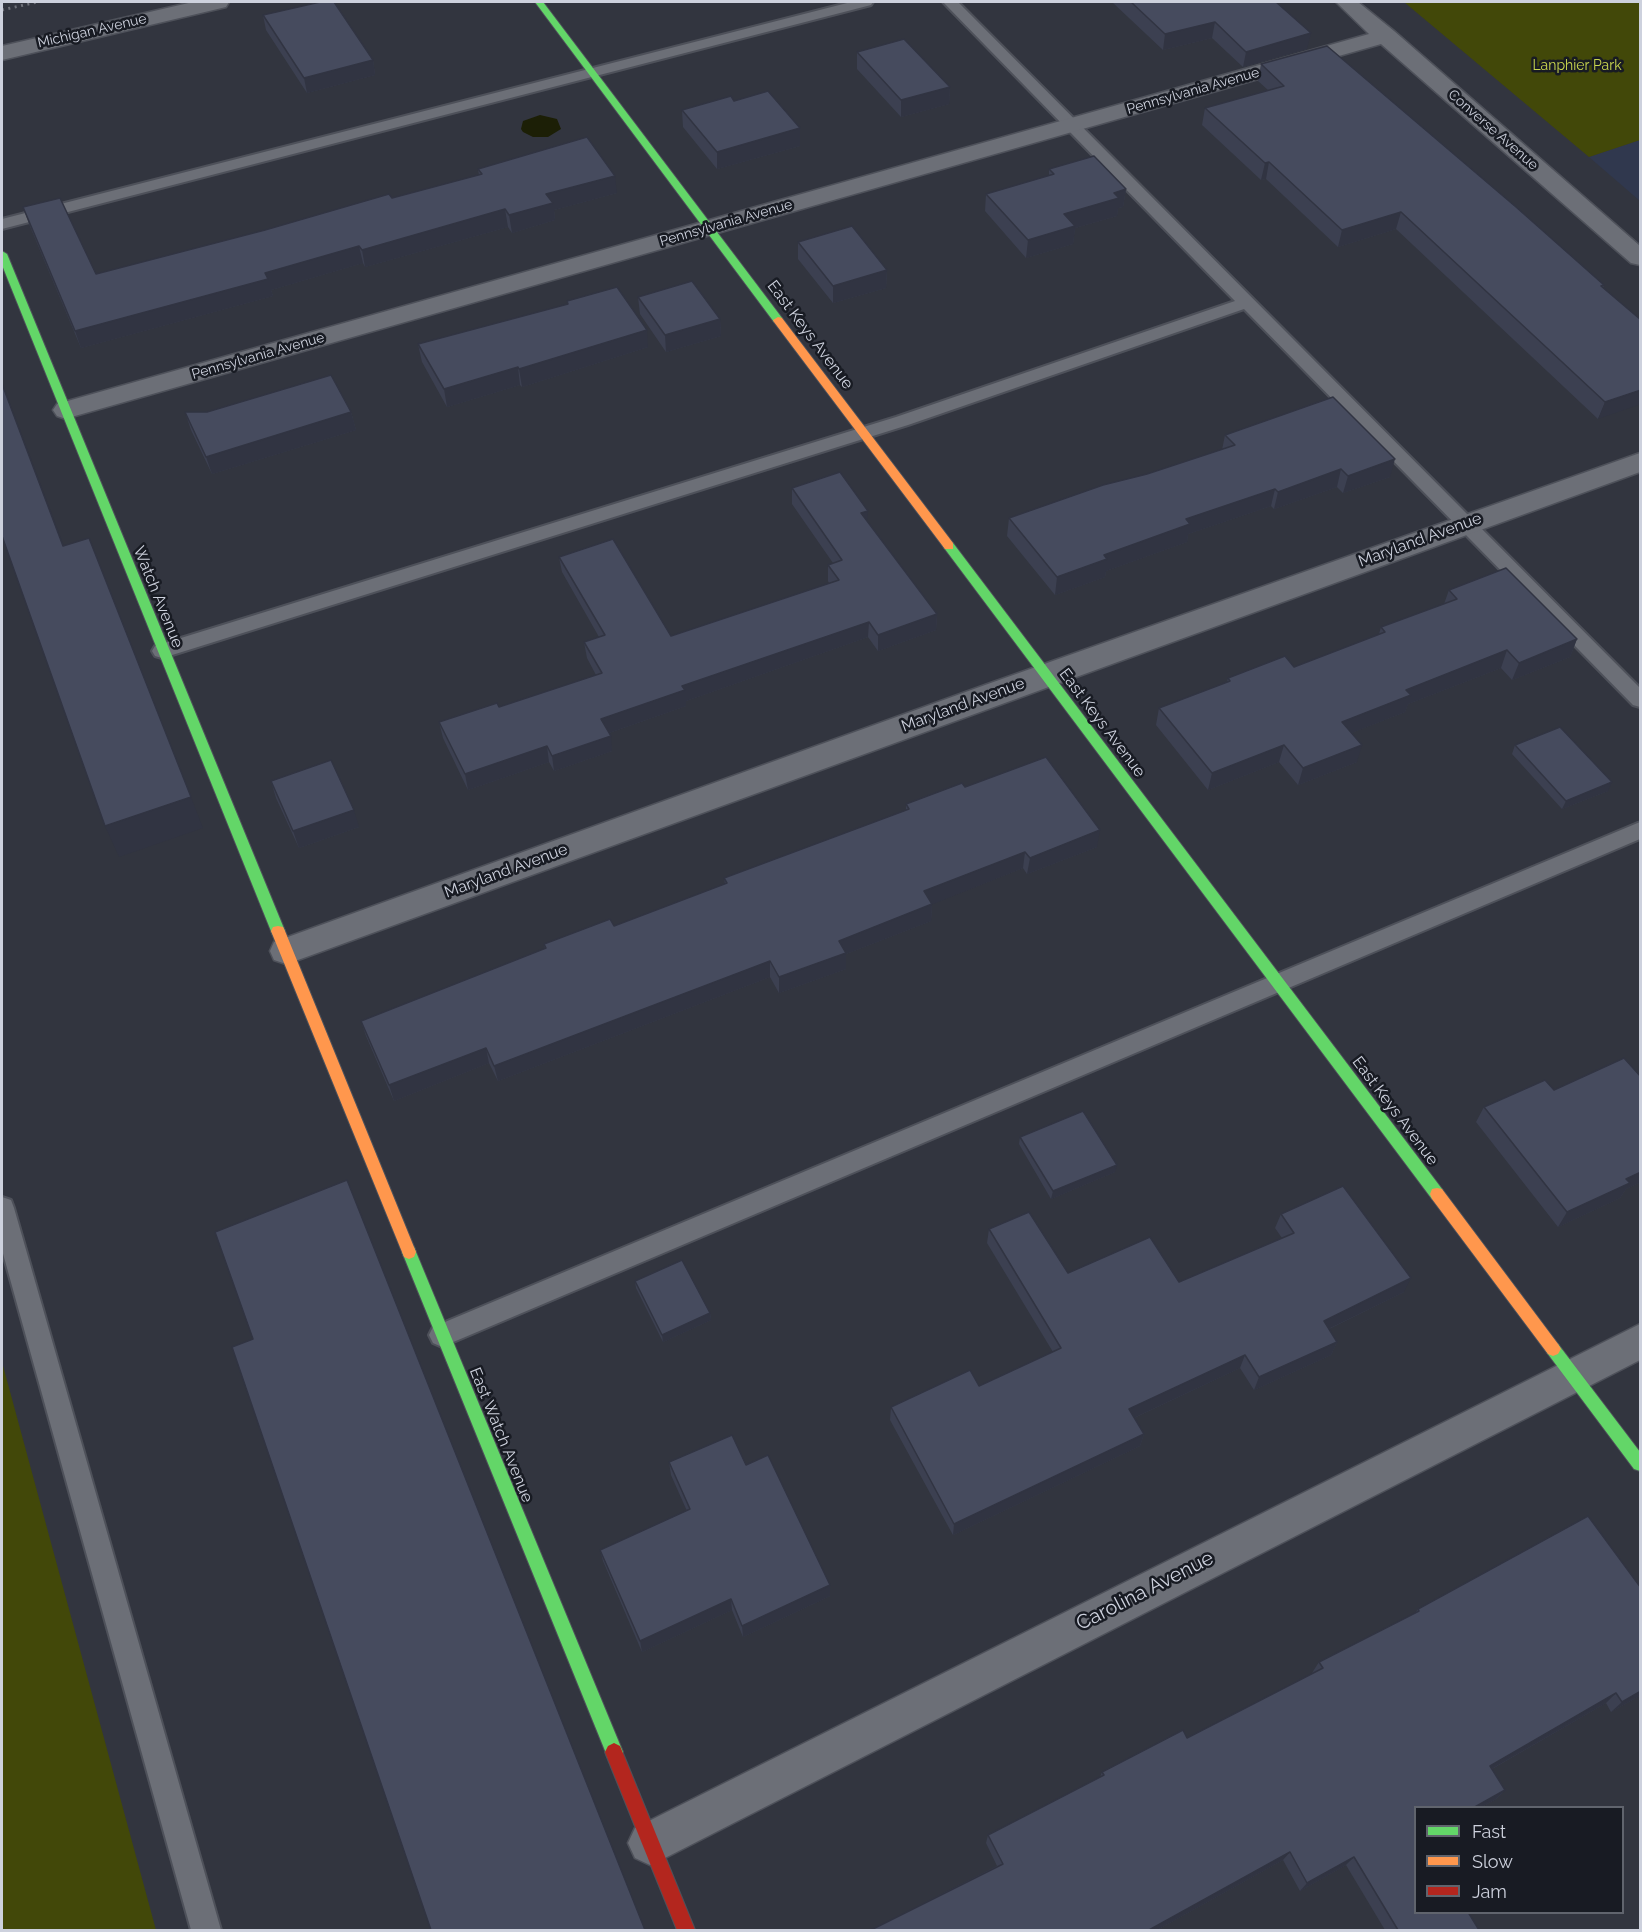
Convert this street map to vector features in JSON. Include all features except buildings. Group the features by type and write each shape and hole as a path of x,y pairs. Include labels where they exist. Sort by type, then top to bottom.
{"street":[{"name":"Michigan Avenue","path":"2,53 218,2"},
{"name":"East Keys Avenue","path":"538,2 1641,1464"},
{"name":"Converse Avenue","path":"1346,2 1641,258"},
{"name":"Pennsylvania Avenue","path":"66,410 1386,36"},
{"name":"Watch Avenue","path":"2,254 286,951"},
{"name":"Maryland Avenue","path":"286,951 1045,675 1641,462"},
{"name":"East Watch Avenue","path":"286,951 686,1930"},
{"name":"Carolina Avenue","path":"650,1843 1641,1341"}],"lane":[{"path":"2,224 866,2"},
{"path":"950,2 1641,700"},
{"path":"162,651 902,421 1248,302"},
{"path":"442,1335 1641,830"},
{"path":"2,1208 206,1930"}],"shaded area":[{"path":"540,115 557,119 561,129 548,137 533,137 523,132 521,129 523,121"},
{"path":"1640,140 1640,201 1589,157"}],"green space":[{"name":"Lanphier Park","path":"1404,2 1640,2 1640,140 1589,157"},
{"path":"2,1362 156,1930 2,1930"}],"railway":[{"path":"2,10 37,2"}],"traffic: fast":[{"path":"539,2 778,320"},
{"path":"2,254 278,931"},
{"path":"949,546 1437,1194"},
{"path":"409,1252 614,1752"},
{"path":"1553,1349 1640,1464"}],"traffic: slow":[{"path":"778,320 949,546"},
{"path":"278,931 409,1252"},
{"path":"1437,1194 1553,1349"}],"traffic: jam":[{"path":"614,1752 686,1930"}]}
